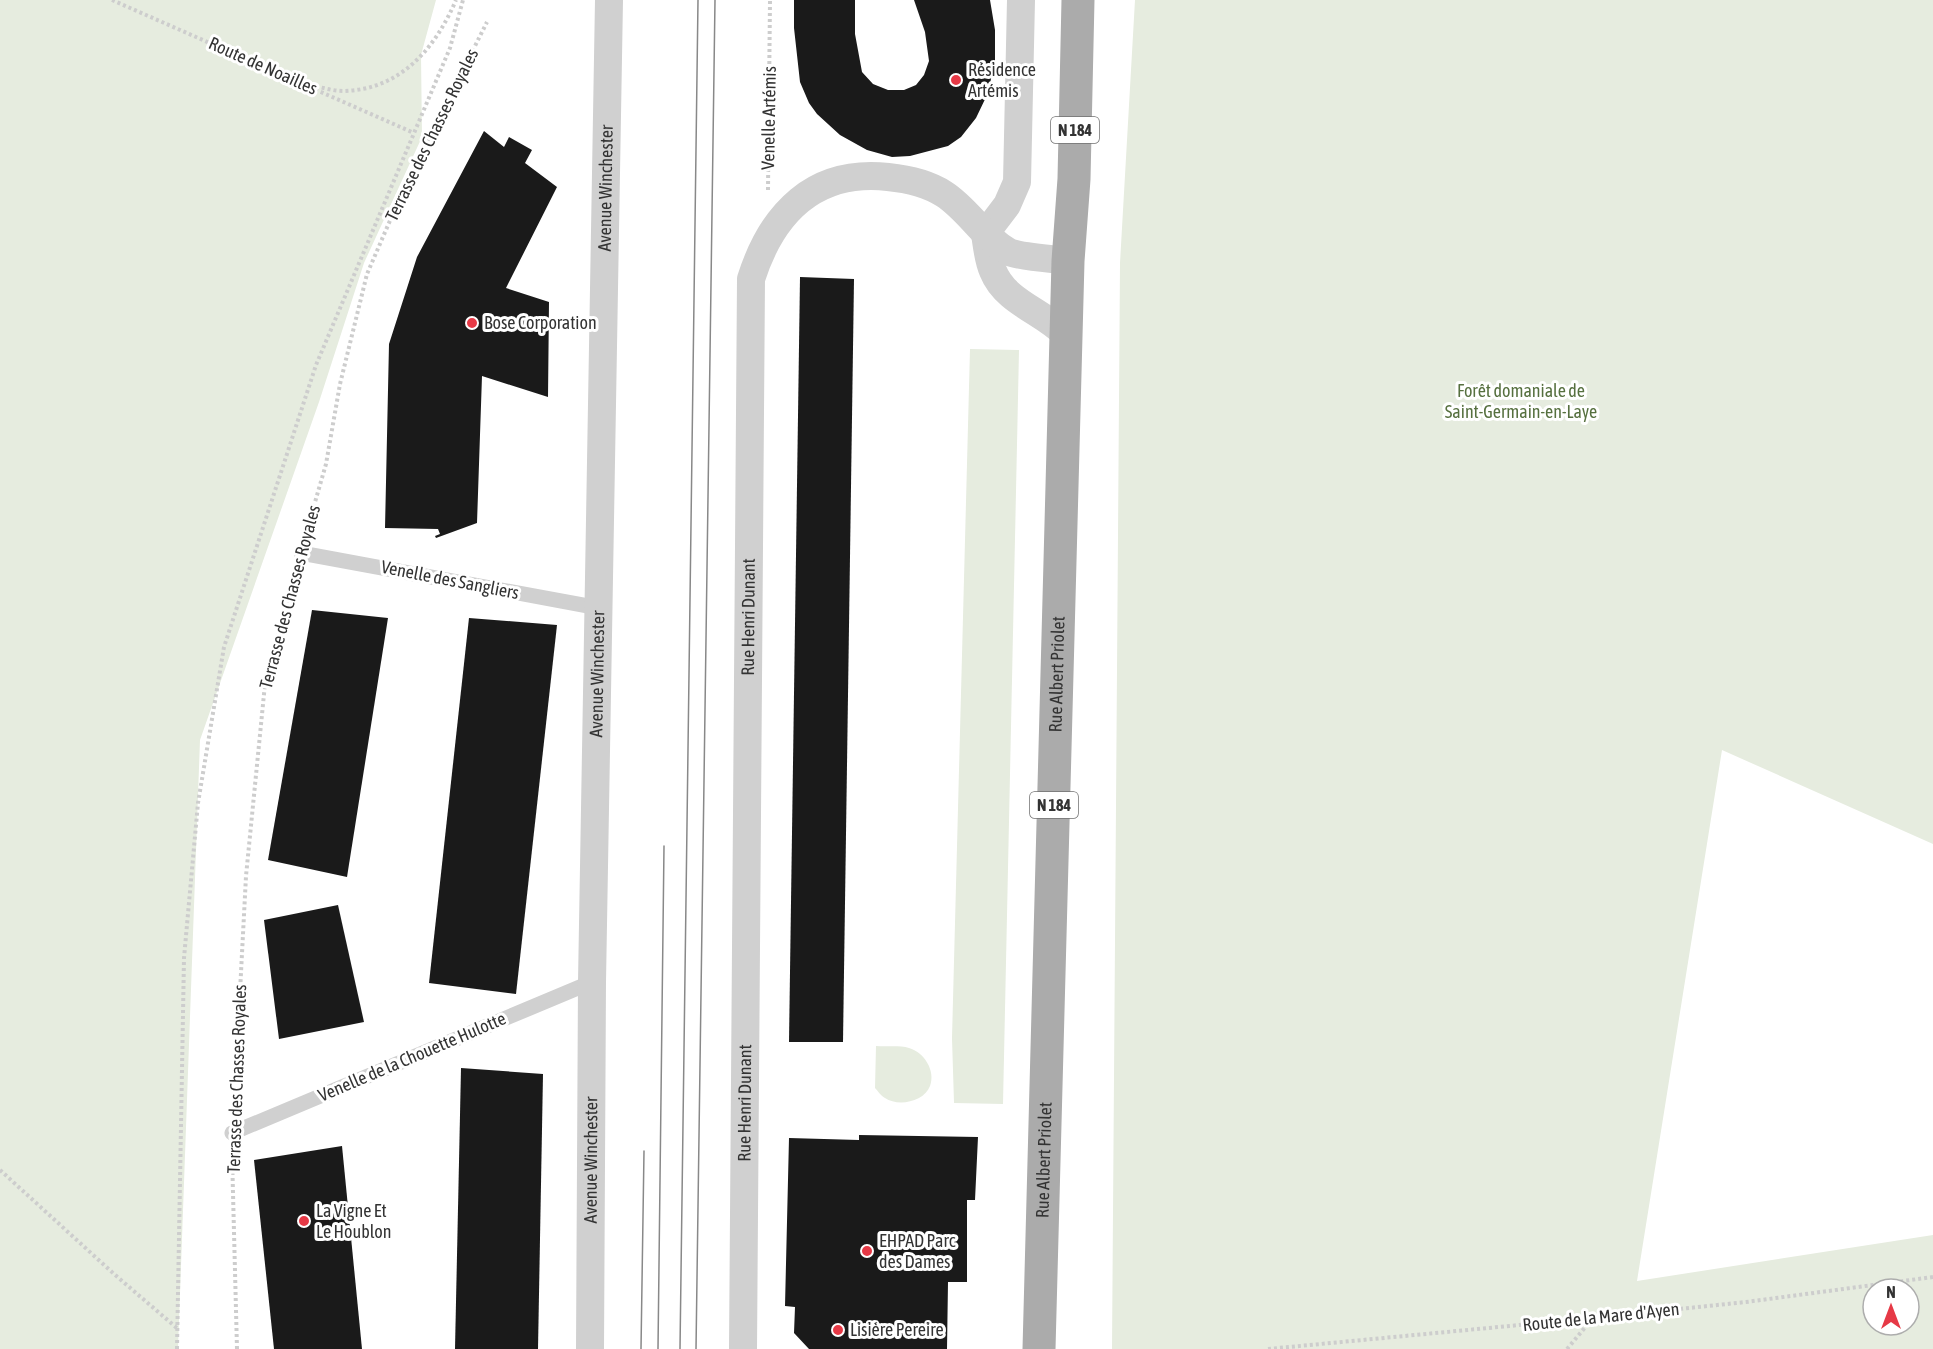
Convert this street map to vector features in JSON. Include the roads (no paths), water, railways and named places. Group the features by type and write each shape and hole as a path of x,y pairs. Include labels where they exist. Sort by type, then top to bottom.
{"main road":[{"name":"Rue Albert Priolet","path":"1039,1349 1068,261 1074,179 1078,0"}],"street":[{"name":"Avenue Winchester","path":"590,1349 592,982 609,0"},
{"path":"1021,0 1017,182 1007,205 985,234 993,272 1013,299 1050,320 1066,335"},
{"name":"Rue Henri Dunant","path":"743,1349 751,279 769,235 786,213 805,195 826,183 855,176 904,179 927,185 945,195 963,210 985,234 1011,253 1068,261"}],"lane":[{"name":"Venelle des Sangliers","path":"300,553 599,608"},
{"name":"Venelle de la Chouette Hulotte","path":"232,1132 592,982"}],"tram line":[{"path":"680,1349 698,0"},
{"path":"696,1349 715,0"},
{"path":"658,1349 664,846"},
{"path":"641,1349 644,1151"}],"place":[{"name":"Résidence Artémis","path":"956,80"},
{"name":"Bose Corporation","path":"472,323"},
{"name":"La Vigne Et Le Houblon","path":"304,1221"},
{"name":"EHPAD Parc des Dames","path":"867,1251"},
{"name":"Lisière Pereire","path":"838,1330"}],"park label":[{"name":"Forêt domaniale de Saint-Germain-en-Laye","path":"1521,401"}]}
